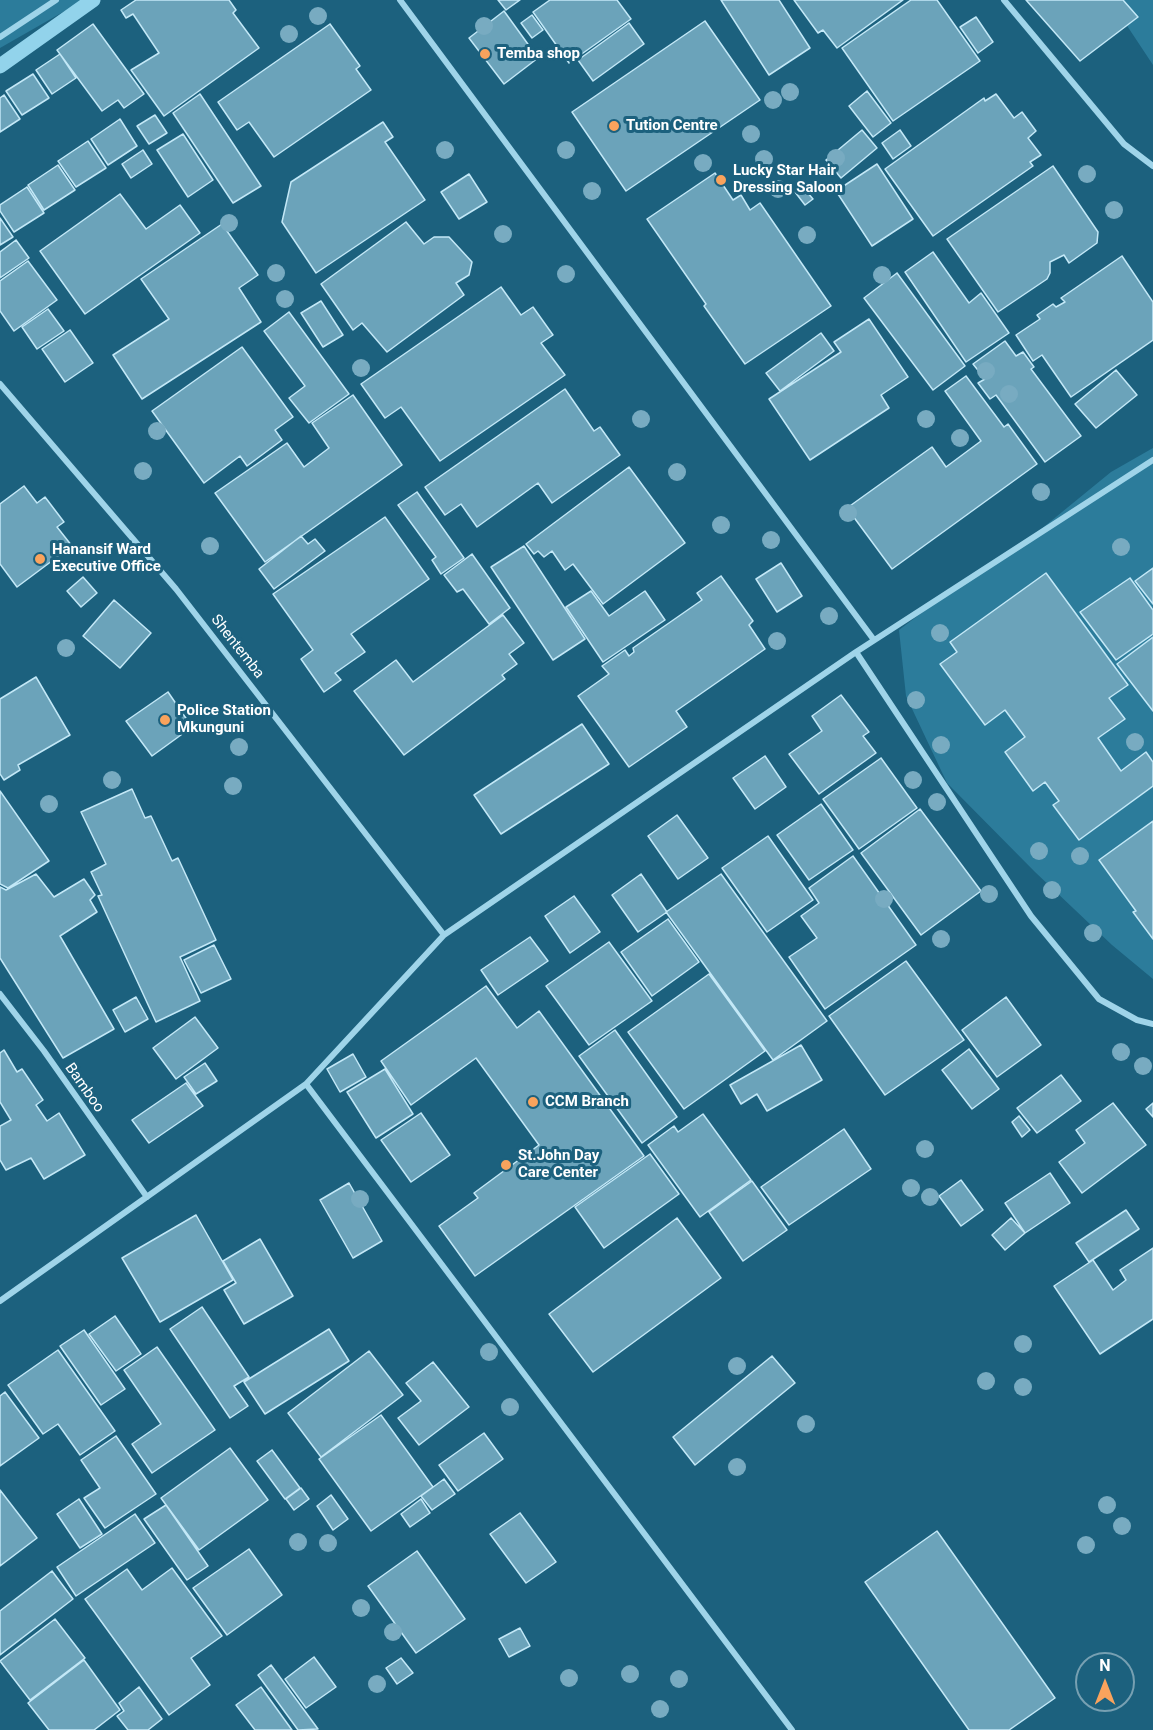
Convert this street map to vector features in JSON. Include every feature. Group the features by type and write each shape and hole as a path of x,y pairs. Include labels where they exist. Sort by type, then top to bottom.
{"street":[{"path":"0,37 56,0"},
{"path":"400,0 874,640"},
{"path":"1004,0 1124,144 1153,166"},
{"name":"Shentemba","path":"0,384 177,589 444,935"},
{"path":"0,1301 306,1084 444,935 856,652 1153,460"},
{"path":"856,652 1031,916 1099,999 1137,1020 1153,1024"},
{"name":"Bamboo","path":"0,994 44,1051 147,1197"},
{"path":"306,1084 792,1730"}],"shaded area":[{"path":"0,0 84,0 0,48"},
{"path":"1110,0 1153,0 1153,65"},
{"path":"1153,448 1153,979 1112,945 1035,872 947,783 906,696 899,630 949,592 1029,539 1111,472"}],"building":[{"path":"136,0 229,0 236,10 233,13 259,48 164,116 131,70 159,53 133,14 126,18 121,10"},
{"path":"498,0 520,0 506,10"},
{"path":"550,0 617,0 631,19 569,63 533,12"},
{"path":"721,0 779,0 810,48 769,75"},
{"path":"794,0 903,0 837,48 823,30 818,33"},
{"path":"911,0 937,0 980,61 893,121 842,48"},
{"path":"1026,0 1123,0 1138,17 1080,61"},
{"path":"504,11 538,58 504,84 469,38"},
{"path":"532,15 543,30 532,38 521,23"},
{"path":"976,17 993,42 978,53 960,27"},
{"path":"705,21 760,100 626,191 572,112"},
{"path":"629,23 644,44 593,81 578,60"},
{"path":"93,24 144,94 124,108 118,100 102,111 57,50"},
{"path":"330,24 360,66 356,69 371,90 274,157 249,122 237,130 218,102"},
{"path":"60,54 76,78 52,94 36,70"},
{"path":"33,74 49,98 22,115 6,91"},
{"path":"867,91 891,123 873,137 849,106"},
{"path":"200,94 261,186 233,203 173,113"},
{"path":"996,94 1014,118 1022,112 1036,131 1028,138 1041,155 1030,162 1033,166 933,236 885,169 984,98 985,101"},
{"path":"4,95 20,119 0,132 0,98"},
{"path":"155,115 167,133 149,144 137,126"},
{"path":"120,119 137,146 108,165 91,139"},
{"path":"383,122 393,137 385,142 425,200 316,273 282,222 291,182"},
{"path":"862,130 877,148 841,178 826,160"},
{"path":"900,130 911,146 893,159 882,143"},
{"path":"183,134 213,180 188,197 157,150"},
{"path":"88,141 106,168 76,187 58,161"},
{"path":"143,150 152,164 131,178 122,164"},
{"path":"877,164 913,219 872,246 836,191"},
{"path":"58,165 75,190 44,210 28,185"},
{"path":"1053,166 1098,232 1097,243 1069,263 1064,255 1050,262 1050,273 1047,279 998,312 947,239"},
{"path":"715,173 733,200 741,195 750,210 760,203 831,306 745,364 647,219"},
{"path":"469,174 487,202 459,219 441,192"},
{"path":"802,186 813,199 805,205 795,192"},
{"path":"27,187 44,213 14,232 0,211 0,205"},
{"path":"120,194 146,229 180,205 200,233 85,314 40,251"},
{"path":"0,218 13,237 0,245"},
{"path":"406,222 424,244 434,237 449,237 472,262 469,275 456,283 464,295 387,352 362,323 353,330 321,284"},
{"path":"222,224 258,275 239,288 261,322 142,399 113,355 169,319 141,279"},
{"path":"16,240 29,258 0,278 0,252"},
{"path":"933,252 969,303 981,293 1009,333 966,362 905,272"},
{"path":"1122,256 1153,302 1153,340 1071,397 1042,355 1033,361 1016,335 1040,319 1037,315 1053,304 1056,307 1065,302 1061,298"},
{"path":"28,261 57,300 14,331 0,311 0,281"},
{"path":"897,273 965,366 933,390 864,298"},
{"path":"501,287 521,315 533,307 553,335 541,343 565,375 440,461 401,407 385,418 361,384"},
{"path":"321,301 343,335 323,347 301,313"},
{"path":"48,309 64,331 37,349 22,327"},
{"path":"289,312 349,394 309,423 289,398 305,386 264,331"},
{"path":"869,319 908,377 881,395 889,408 810,460 769,399 841,352 834,342"},
{"path":"70,330 93,363 65,382 42,349"},
{"path":"821,333 834,351 780,391 766,373"},
{"path":"1005,341 1016,356 1023,352 1034,367 1031,369 1081,436 1045,462 996,395 990,399 978,383 985,379 973,364"},
{"path":"242,347 293,417 275,430 282,440 247,466 240,456 204,483 152,411"},
{"path":"1116,370 1137,395 1096,428 1075,404"},
{"path":"966,376 1004,427 1008,424 1037,464 892,569 847,508 932,447 946,467 981,441 945,391"},
{"path":"565,389 594,431 600,427 620,455 552,503 538,483 477,527 461,504 445,515 425,487"},
{"path":"353,395 402,465 265,562 215,493 287,443 304,467 329,448 312,423"},
{"path":"629,467 685,543 603,604 573,564 565,570 552,551 544,557 538,551 534,554 526,544"},
{"path":"24,486 37,503 45,497 64,522 57,527 72,546 17,587 0,564 0,504"},
{"path":"417,492 464,558 441,574 432,560 436,557 398,505"},
{"path":"385,517 429,579 351,634 365,652 335,673 341,680 324,692 301,659 313,650 273,594"},
{"path":"301,536 308,544 315,539 325,551 274,589 259,569"},
{"path":"524,546 585,639 553,660 491,567"},
{"path":"472,554 510,608 489,624 463,589 457,592 444,575"},
{"path":"781,563 802,596 777,612 756,579"},
{"path":"1153,568 1153,604 1135,581"},
{"path":"1046,573 1128,685 1109,698 1125,719 1098,738 1121,771 1146,752 1153,762 1153,786 1079,840 1053,805 1059,801 1045,782 1033,791 1005,752 1025,737 1005,710 985,725 940,664 957,652 950,642"},
{"path":"721,576 753,621 749,625 765,649 676,711 687,727 629,767 578,696 609,674 602,666 625,650 629,656 634,652 633,648 702,600 697,593"},
{"path":"83,577 97,593 81,607 67,591"},
{"path":"1130,578 1153,610 1153,634 1116,660 1080,612"},
{"path":"591,591 609,616 645,591 665,620 603,662 566,607"},
{"path":"114,600 151,633 120,668 83,636"},
{"path":"503,615 524,643 509,654 517,664 502,675 505,679 404,755 354,691 396,660 413,682"},
{"path":"1153,637 1153,711 1117,664"},
{"path":"36,677 70,735 18,765 20,770 4,780 0,774 0,699"},
{"path":"168,692 192,727 152,756 126,721"},
{"path":"841,695 869,732 863,736 876,753 819,794 789,754 822,731 812,716"},
{"path":"582,724 609,764 501,834 474,795"},
{"path":"765,756 786,787 755,809 733,778"},
{"path":"881,758 917,808 859,849 823,799"},
{"path":"132,789 145,818 151,816 172,861 178,858 216,940 180,957 200,1001 156,1022 98,896 102,895 91,872 106,864 81,812"},
{"path":"0,791 49,861 8,888 0,884"},
{"path":"821,804 853,850 809,880 777,835"},
{"path":"920,809 981,891 921,935 861,853"},
{"path":"677,815 708,858 678,879 648,836"},
{"path":"1153,821 1153,939 1099,860"},
{"path":"768,836 813,900 767,932 722,868"},
{"path":"853,856 916,945 825,1009 789,957 817,938 801,916 819,903 809,888"},
{"path":"36,874 54,897 84,879 95,895 90,900 97,912 60,936 114,1029 63,1058 0,958 0,887 6,890"},
{"path":"641,874 667,912 638,932 612,895"},
{"path":"721,874 827,1021 773,1060 666,912"},
{"path":"574,896 600,932 570,953 545,916"},
{"path":"668,919 699,962 652,996 621,952"},
{"path":"530,937 548,961 498,995 481,970"},
{"path":"609,942 652,1001 589,1045 546,986"},
{"path":"214,945 231,979 201,993 184,960"},
{"path":"906,961 964,1040 885,1095 829,1016"},
{"path":"709,974 765,1051 684,1109 628,1032"},
{"path":"486,986 517,1028 539,1011 644,1156 475,1276 439,1226 478,1198 474,1193 539,1145 476,1058 411,1105 381,1061"},
{"path":"136,997 148,1019 125,1032 113,1010"},
{"path":"1006,997 1041,1045 997,1077 962,1030"},
{"path":"195,1017 218,1048 176,1079 153,1048"},
{"path":"615,1030 677,1117 642,1143 579,1056"},
{"path":"801,1045 822,1080 767,1111 757,1094 741,1104 730,1085"},
{"path":"969,1049 999,1089 972,1109 942,1070"},
{"path":"4,1050 17,1072 22,1069 43,1100 36,1105 47,1121 59,1113 85,1155 44,1179 31,1158 6,1170 0,1160 0,1126 11,1120 0,1102 0,1053"},
{"path":"353,1054 366,1077 340,1092 327,1069"},
{"path":"205,1063 217,1081 196,1094 184,1077"},
{"path":"385,1069 413,1114 376,1138 347,1092"},
{"path":"1061,1075 1081,1101 1037,1133 1017,1108"},
{"path":"186,1083 203,1106 149,1143 132,1120"},
{"path":"1113,1103 1146,1145 1082,1193 1059,1162 1085,1143 1076,1130"},
{"path":"1153,1103 1153,1117 1146,1109"},
{"path":"421,1113 450,1155 411,1182 381,1140"},
{"path":"703,1114 751,1180 700,1217 648,1145 674,1126 678,1132"},
{"path":"1019,1116 1030,1130 1022,1137 1012,1122"},
{"path":"844,1129 871,1169 789,1225 761,1187"},
{"path":"650,1154 679,1194 604,1248 575,1207"},
{"path":"1050,1173 1070,1203 1025,1233 1005,1203"},
{"path":"961,1180 983,1210 961,1226 939,1196"},
{"path":"752,1181 787,1230 743,1261 709,1212"},
{"path":"349,1183 382,1241 353,1258 320,1200"},
{"path":"1126,1210 1139,1229 1089,1262 1076,1243"},
{"path":"196,1215 233,1280 160,1322 122,1258"},
{"path":"677,1218 721,1278 593,1372 549,1314"},
{"path":"1011,1218 1025,1233 1005,1250 992,1235"},
{"path":"260,1239 293,1296 244,1324 224,1290 236,1283 223,1261"},
{"path":"1153,1248 1153,1319 1100,1354 1054,1286 1093,1260 1113,1290 1126,1280 1120,1270"},
{"path":"202,1307 249,1377 234,1386 248,1406 230,1418 170,1329"},
{"path":"115,1316 141,1354 116,1371 89,1334"},
{"path":"329,1329 349,1361 265,1414 244,1382"},
{"path":"84,1330 125,1389 101,1405 60,1346"},
{"path":"157,1347 215,1430 152,1473 132,1444 161,1424 124,1370"},
{"path":"58,1350 115,1431 80,1455 58,1424 43,1434 8,1385"},
{"path":"369,1351 403,1395 321,1457 288,1413"},
{"path":"772,1356 795,1383 695,1465 673,1437"},
{"path":"433,1362 469,1407 419,1445 398,1418 421,1401 406,1383"},
{"path":"5,1392 39,1438 0,1466 0,1396"},
{"path":"381,1415 433,1487 371,1531 319,1459"},
{"path":"484,1433 503,1459 458,1491 439,1465"},
{"path":"116,1436 156,1494 105,1528 84,1498 100,1488 81,1460"},
{"path":"230,1448 268,1500 199,1550 161,1498"},
{"path":"272,1450 300,1488 285,1499 257,1461"},
{"path":"444,1479 455,1494 432,1510 421,1496"},
{"path":"301,1488 309,1499 294,1510 286,1499"},
{"path":"0,1490 37,1538 0,1566"},
{"path":"331,1495 348,1519 333,1530 317,1506"},
{"path":"79,1499 102,1534 80,1548 57,1514"},
{"path":"421,1499 430,1513 410,1527 401,1514"},
{"path":"166,1505 208,1566 187,1580 144,1519"},
{"path":"520,1513 556,1562 526,1583 490,1534"},
{"path":"135,1514 155,1543 76,1596 57,1567"},
{"path":"937,1531 1055,1698 1009,1730 969,1730 865,1582"},
{"path":"249,1549 282,1595 227,1635 193,1588"},
{"path":"417,1551 465,1619 416,1653 368,1586"},
{"path":"172,1568 222,1636 191,1658 210,1685 169,1715 85,1599 127,1569 142,1590"},
{"path":"52,1571 73,1599 0,1655 0,1611"},
{"path":"55,1619 85,1658 30,1700 0,1661"},
{"path":"520,1628 530,1646 509,1657 499,1639"},
{"path":"314,1657 336,1687 306,1708 285,1679"},
{"path":"401,1658 413,1673 397,1684 386,1668"},
{"path":"84,1660 120,1710 94,1730 49,1730 28,1703"},
{"path":"271,1665 318,1729 298,1730 258,1675"},
{"path":"139,1687 162,1719 148,1730 128,1730 117,1716 124,1711 119,1703"},
{"path":"261,1687 292,1730 255,1730 236,1705"}],"waterway":[{"path":"0,66 93,0"}],"place":[{"name":"Temba shop","path":"485,54"},
{"name":"Tution Centre","path":"614,126"},
{"name":"Lucky Star Hair Dressing Saloon","path":"721,180"},
{"name":"Hanansif Ward Executive Office","path":"40,559"},
{"name":"Police Station Mkunguni","path":"165,720"},
{"name":"CCM Branch","path":"533,1102"},
{"name":"St.John Day Care Center","path":"506,1165"}]}
